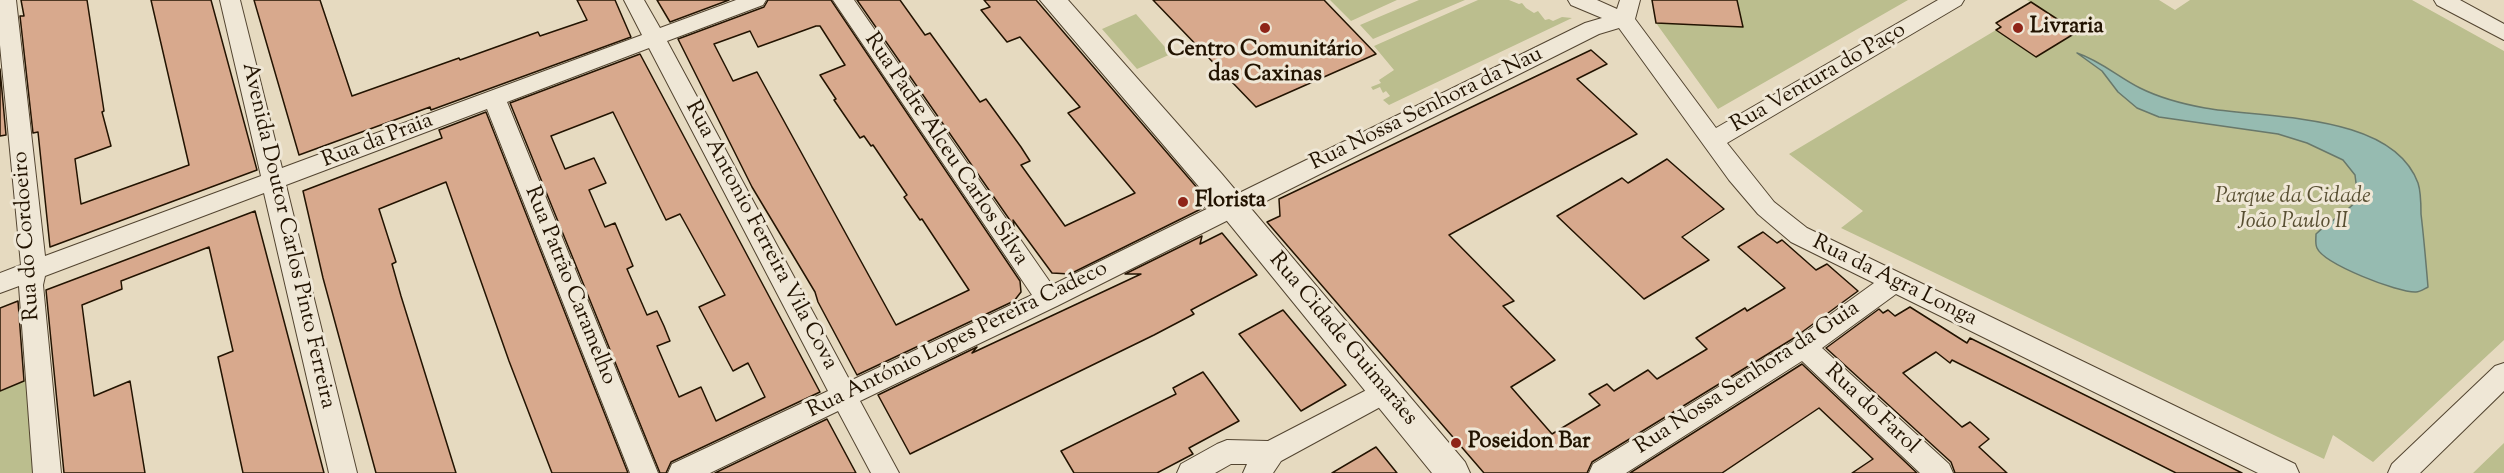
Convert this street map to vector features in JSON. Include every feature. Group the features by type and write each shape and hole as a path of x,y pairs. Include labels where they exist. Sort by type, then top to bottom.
{"street":[{"name":"Rua do Cordoeiro","path":"6,0 34,270 32,285 47,473"},
{"name":"Avenida Doutor Carlos Pinto Ferreira","path":"230,0 344,473"},
{"name":"Rua Antonio Ferreira Vila Cova","path":"634,0 846,395 885,473"},
{"name":"Rua da Praia","path":"0,283 756,0"},
{"name":"Rua Padre Alceu Carlos Silva","path":"843,0 1048,299"},
{"name":"Rua Cidade Guimarães","path":"1053,0 1232,206 1453,473"},
{"name":"Rua da Agra Longa","path":"1578,0 1627,10 1737,174 1784,225 1893,283 2284,473"},
{"path":"2444,0 2504,33"},
{"name":"Rua Ventura do Paço","path":"1714,140 1946,2"},
{"name":"Rua Nossa Senhora da Nau","path":"1232,206 1627,10"},
{"name":"Rua Patrão Caramelho","path":"494,98 644,473"},
{"name":"Rua António Lopes Pereira Cadeco","path":"682,473 1048,299 1232,206"},
{"name":"Rua Nossa Senhora da Guia","path":"1603,473 1804,347 1893,283"},
{"name":"Rua do Farol","path":"1804,347 1939,473"},
{"path":"2402,473 2504,374"},
{"path":"1191,473 1227,452 1264,463 1386,391"}],"green space":[{"path":"1330,0 1397,0 1351,21"},
{"path":"1419,0 1465,0 1373,39 1360,25"},
{"path":"1478,0 1509,0 1522,3 1534,13 1538,11 1545,20 1572,18 1389,105 1383,100 1390,96 1386,91 1383,93 1380,87 1373,90 1371,87 1381,83 1379,80 1394,70 1374,46"},
{"path":"1737,0 1908,0 1718,109 1656,23 1743,27"},
{"name":"Parque da Cidade João Paulo II","path":"2027,0 2159,0 2175,10 2190,0 2412,0 2504,51 2504,340 2373,462 2333,435 2324,459 1841,228 1863,211 1789,154 1996,30 2036,57 2051,48 2041,27 2063,41 2077,33"},
{"path":"1136,14 1171,54 1137,69 1102,29"},
{"path":"26,380 34,473 0,473 0,391"},
{"path":"2504,443 2504,473 2473,473"}],"water":[{"path":"2077,53 2094,60 2140,88 2188,105 2325,123 2355,131 2382,143 2404,160 2418,183 2428,287 2416,292 2379,283 2333,262 2317,248 2316,234 2358,199 2355,175 2343,160 2307,143 2278,134 2159,117 2137,108 2118,92 2102,71"}],"building":[{"path":"21,0 87,0 104,111 102,112 111,146 75,159 81,204 189,165 151,0 211,0 257,170 50,247 38,132 33,133 20,16 24,16"},
{"path":"254,0 320,0 352,96 538,32 540,36 587,20 577,0 615,0 631,37 431,110 430,107 299,155"},
{"path":"657,0 729,0 670,22"},
{"path":"768,0 831,0 1020,281 1021,292 1014,301 857,375 818,302 815,292 752,187 678,39 764,7","holes":["820,26 845,65 820,75 836,99 834,100 860,138 864,136 871,146 873,145 907,195 904,197 920,220 922,219 969,290 896,325 757,72 733,81 714,44 750,31 758,47"]},
{"path":"857,0 900,0 925,35 930,33 980,102 986,99 1030,161 1021,165 1065,226 1135,193 1068,113 1080,107 1020,37 1007,42 981,10 990,7 984,0 1036,0 1199,190 1208,201 1207,206 1070,274 1052,273 1013,220 1014,226"},
{"name":"Centro Comunitário das Caxinas","path":"1153,0 1324,0 1376,54 1256,107"},
{"path":"1652,0 1737,0 1743,27 1656,23"},
{"name":"Livraria","path":"2031,2 2077,32 2036,57 1996,30 2001,27 1996,23"},
{"path":"1591,50 1607,64 1577,79 1637,134 1449,235 1514,301 1503,306 1555,360 1511,387 1552,434 1600,405 1589,394 1607,384 1614,391 1648,370 1657,379 1707,349 1696,338 1745,308 1747,311 1785,288 1738,247 1763,232 1777,243 1782,240 1816,270 1827,264 1858,291 1794,338 1592,462 1587,473 1484,473 1267,222 1280,216 1279,199"},
{"path":"640,54 820,392 671,462 666,473 660,473 510,103","holes":["613,112 666,220 680,214 725,295 699,307 733,371 748,363 765,397 716,421 701,387 679,397 657,346 670,341 664,326 657,311 647,315 627,269 633,266 615,223 605,227 589,190 606,183 594,158 565,169 551,136"]},
{"path":"0,69 6,135 0,136"},
{"path":"486,112 628,473 552,473 509,361 446,182 379,209 396,262 392,264 401,296 456,473 376,473 323,278 303,191 442,138 439,130"},
{"path":"1667,159 1724,209 1682,237 1709,260 1644,299 1557,216 1622,178 1628,183"},
{"path":"255,211 324,473 243,473 218,357 233,351 209,247 121,281 122,289 82,305 94,396 130,381 145,473 64,473 46,290"},
{"path":"1222,233 1257,275 1191,310 1194,314 1154,335 910,454 878,395 977,347 972,353 1141,274 1125,274 1202,236 1200,244"},
{"path":"18,301 24,381 0,391 0,308"},
{"path":"1910,307 1967,343 1970,338 2242,473 2176,473 1952,360 1950,363 1936,352 1903,373 1962,427 1970,422 1989,439 1979,447 2007,473 1955,473 1951,462 1826,348 1879,309 1883,313 1888,310 1895,316"},
{"path":"1283,310 1346,385 1301,411 1239,334"},
{"path":"1802,364 1917,473 1852,473 1873,459 1819,408 1722,473 1630,473"},
{"path":"1203,372 1239,421 1189,448 1193,454 1157,473 1074,473 1061,451 1176,394 1173,388"},
{"path":"827,419 856,473 715,473"},
{"path":"1376,447 1397,473 1332,473"}],"place":[{"name":"Centro Comunitário das Caxinas","path":"1265,28"},
{"name":"Livraria","path":"2018,28"},
{"name":"Florista","path":"1183,202"},
{"name":"Poseidon Bar","path":"1456,443"}]}
